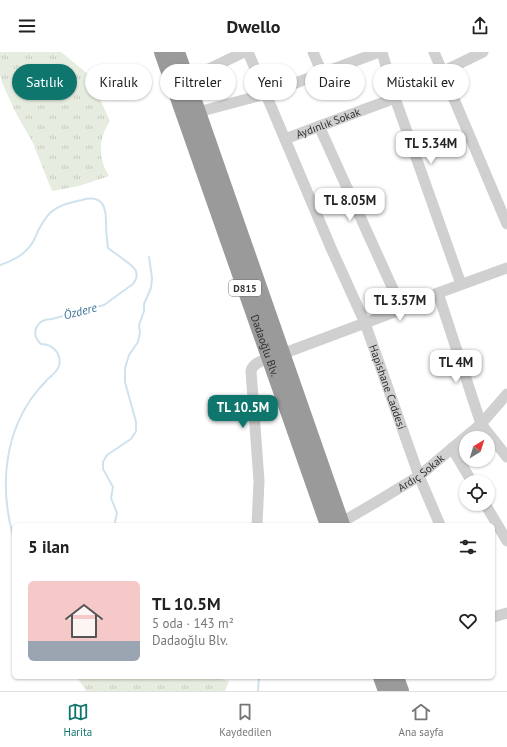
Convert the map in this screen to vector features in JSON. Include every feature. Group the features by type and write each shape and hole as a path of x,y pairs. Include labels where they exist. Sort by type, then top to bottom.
{"highway":[{"name":"Dadaoğlu Blv.","path":"162,52 276,356 337,523"},
{"name":"Dadaoğlu Blv.","path":"177,52 181,64"},
{"name":"Dadaoğlu Blv.","path":"194,100 276,356"},
{"path":"382,679 386,691"},
{"path":"397,679 401,691"}],"street":[{"path":"219,64 244,52"},
{"name":"Hapishane Caddesi","path":"248,52 253,64"},
{"path":"313,52 318,64"},
{"path":"348,64 380,52 384,64"},
{"path":"434,52 439,64"},
{"name":"Aydınlık Sokak","path":"458,64 483,52"},
{"path":"198,112 244,100"},
{"name":"Hapishane Caddesi","path":"268,100 331,248 365,323 419,476 439,523"},
{"name":"Aydınlık Sokak","path":"284,139 384,100"},
{"path":"395,100 461,284"},
{"path":"454,100 507,224"},
{"path":"319,126 402,309"},
{"path":"257,523 259,481 251,371 252,367 255,364 402,309 461,284 507,269"},
{"path":"438,293 481,424 507,457"},
{"name":"Ardıç Sokak","path":"339,523 419,476 481,424 507,394"},
{"path":"452,448 468,475"},
{"path":"489,511 507,541"},
{"path":"495,616 507,613"}],"green space":[{"path":"0,52 61,52 76,64 12,64 12,100 77,100 77,65 85,72 85,100 100,100 110,121 103,135 101,149 103,163 109,176 79,186 52,191 33,143 17,115 0,75"},
{"path":"78,679 222,679 229,681 225,691 86,691"}],"waterway":[{"name":"Özdere","path":"0,265 11,261 29,248 43,221 55,209 62,205 86,199 93,199 102,203 104,207 108,248 133,267 137,276 133,284 104,305 46,320 39,324 36,328 35,332 38,340 41,344 45,344 56,350 60,362 54,374 31,399 22,415 10,449 6,485 7,503 12,530"},
{"path":"115,523 117,513 111,498 113,487 103,469 103,462 107,455 131,439 136,431 136,422 125,382 125,368 129,355 138,342 140,333 139,325 144,311 144,304 151,288 152,278 149,257"},
{"name":"Özdere","path":"258,691 259,679"}]}
